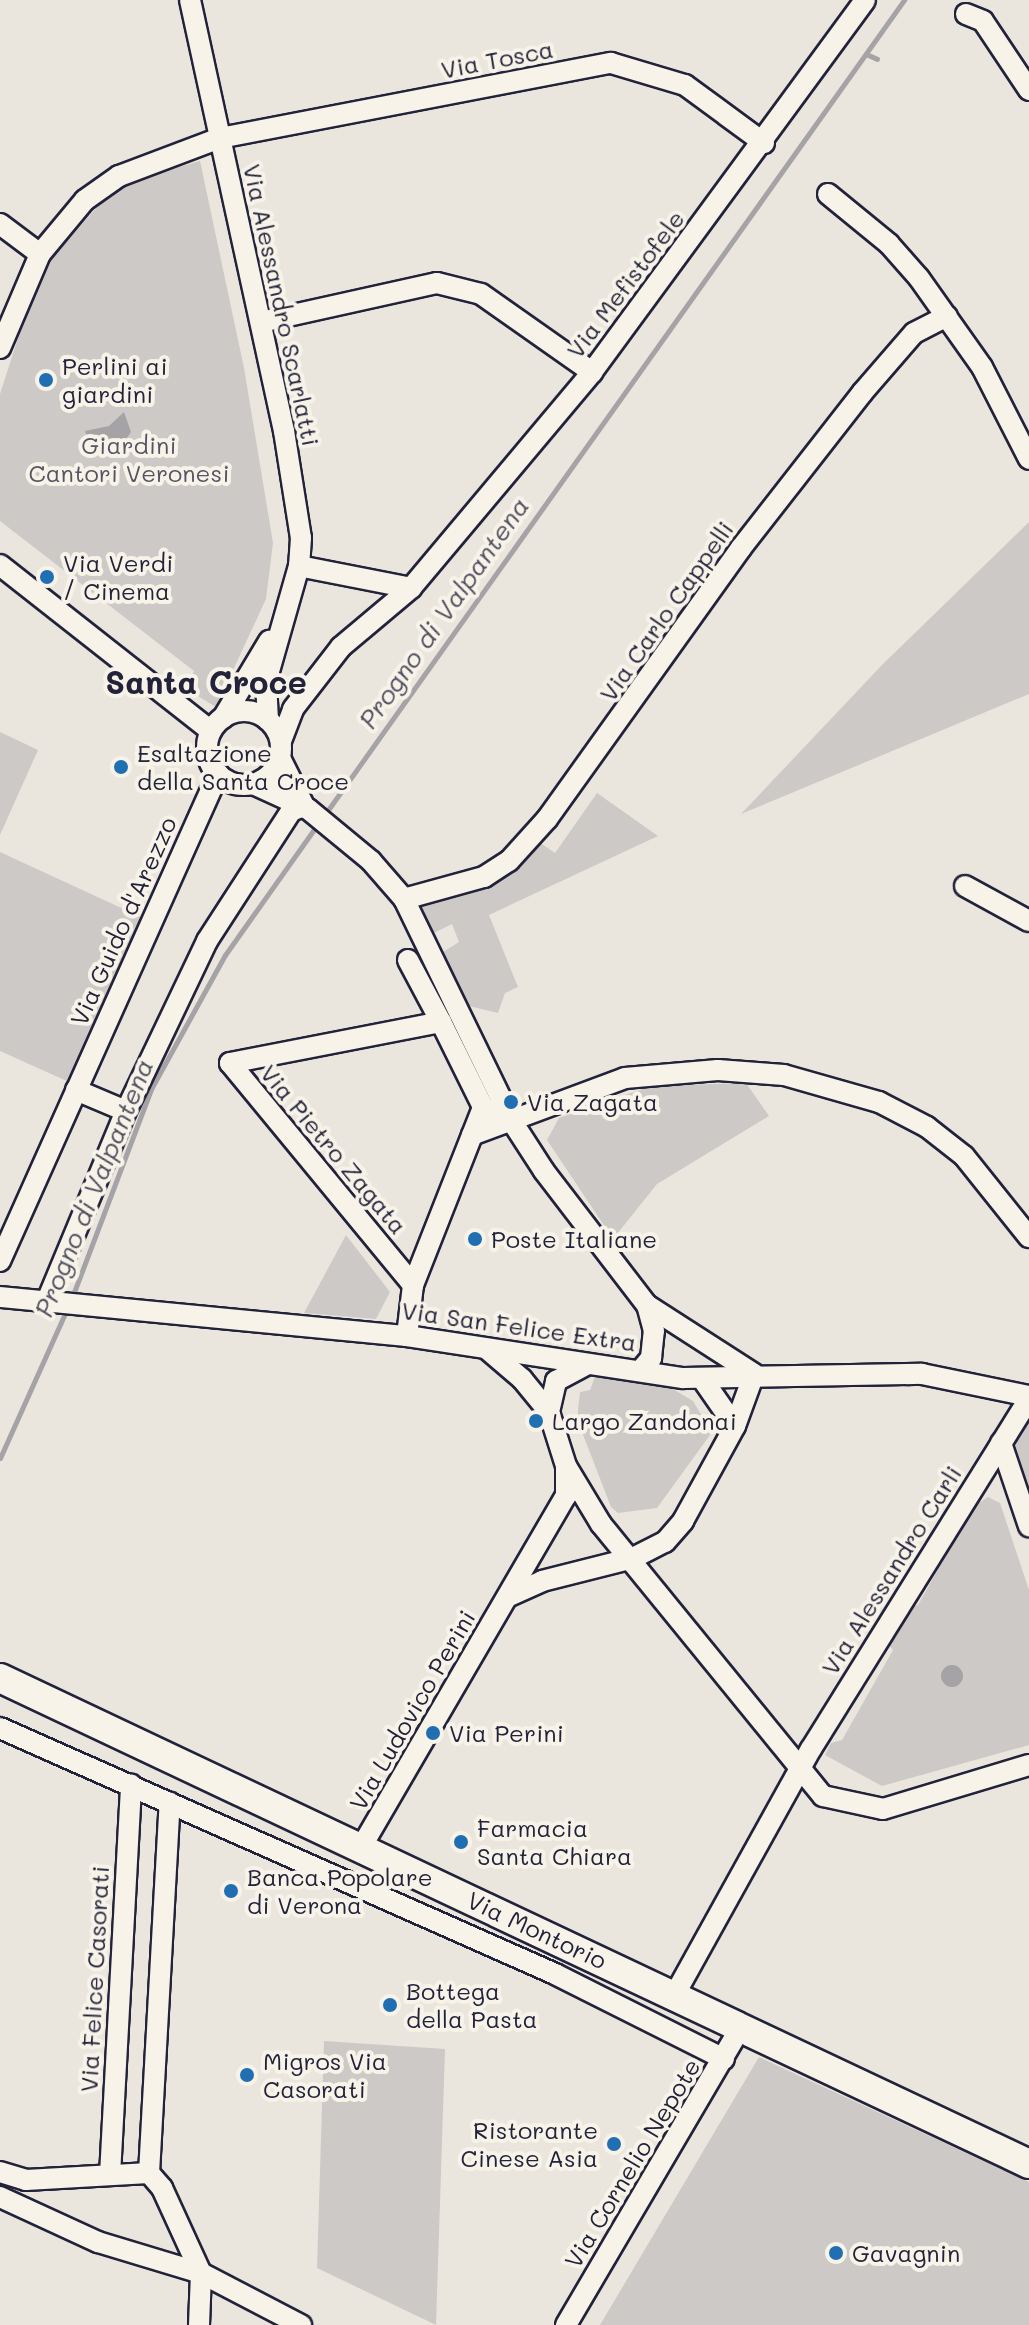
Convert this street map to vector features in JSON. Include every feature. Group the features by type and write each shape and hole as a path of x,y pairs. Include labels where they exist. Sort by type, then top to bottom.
{"street":[{"name":"Via Alessandro Scarlatti","path":"190,0 261,322 296,508 299,566 280,620 266,682 268,720"},
{"name":"Via Mefistofele","path":"280,750 293,709 341,647 411,588 592,372 764,143 865,0"},
{"path":"966,14 983,21 1029,90"},
{"name":"Via Tosca","path":"0,348 40,254 85,200 119,176 220,138 611,63 685,85 764,143"},
{"path":"828,194 889,244 947,316 982,367 1029,459"},
{"path":"0,224 40,254"},
{"path":"261,322 437,283 481,294 592,372"},
{"name":"Via Carlo Cappelli","path":"404,899 484,877 509,861 547,819 741,548 862,393 914,333 947,316"},
{"path":"0,565 217,724"},
{"path":"299,566 411,588"},
{"name":"Via Alessandro Scarlatti","path":"217,724 280,620"},
{"path":"306,808 268,720 246,711 217,724 207,753 218,774 228,781 253,784 306,808 333,828 404,899 513,1123 647,1305 754,1374 735,1426 683,1521 665,1542 633,1558 542,1581 509,1596"},
{"path":"253,784 270,775 280,750"},
{"name":"Via Guido d'Arezzo","path":"0,1261 218,774"},
{"path":"49,1303 126,1111 207,941 291,811 306,808"},
{"path":"965,886 1029,921"},
{"path":"408,960 483,1107 513,1123"},
{"name":"Via Pietro Zagata","path":"413,1285 230,1063 441,1022"},
{"path":"472,1135 513,1123 625,1078 718,1070 826,1084 927,1127 964,1156 1029,1237"},
{"path":"76,1090 126,1111"},
{"name":"Via Pietro Zagata","path":"407,1336 413,1285 483,1107"},
{"name":"Via San Felice Extra","path":"0,1297 407,1336 703,1380 754,1374 922,1374 1029,1397"},
{"path":"641,1370 651,1358 654,1331 647,1305"},
{"path":"488,1350 522,1379 549,1412 566,1466 601,1524 633,1558 799,1770 823,1796 883,1809 1029,1765"},
{"path":"549,1412 556,1381 586,1365"},
{"path":"703,1380 735,1426"},
{"name":"Via Alessandro Carli","path":"675,1994 799,1770 1029,1397"},
{"path":"1001,1443 1029,1526"},
{"name":"Via Ludovico Perini","path":"359,1851 566,1496 566,1466"},
{"name":"Via Montorio","path":"0,1678 359,1851 675,1994 1029,2164"},
{"name":"Via Montorio","path":"0,1728 555,1974 724,2059"},
{"name":"Via Felice Casorati","path":"110,2175 131,1785"},
{"path":"170,1803 149,2173 162,2188 201,2273 199,2325"},
{"name":"Via Cornelio Nepote","path":"566,2325 741,2027"},
{"path":"0,2172 26,2180 149,2173"},
{"path":"0,2197 98,2242 201,2273 301,2325"}],"green space":[{"name":"Giardini Cantori Veronesi","path":"200,161 244,368 273,543 266,599 216,707 186,689 194,671 0,521 0,394 39,273 98,206 131,181"},
{"path":"1029,522 1029,694 741,814 882,665"},
{"path":"0,732 38,750 0,835"},
{"path":"597,793 658,836 489,915 518,987 505,993 498,1013 469,1006 443,952 459,942 452,924 434,933 417,906 473,890 539,842 555,853"},
{"path":"0,852 143,918 69,1082 0,1051"},
{"path":"746,1083 769,1116 657,1184 613,1239 547,1140 559,1118 651,1086"},
{"path":"346,1235 390,1292 376,1319 304,1313"},
{"path":"597,1371 663,1383 693,1401 708,1426 710,1435 657,1508 618,1513 611,1507 577,1419 580,1392 590,1390"},
{"path":"1029,1414 1029,1501 1013,1451"},
{"path":"988,1497 1000,1503 1029,1590 1029,1745 882,1786 825,1755 831,1743 842,1740 893,1650 885,1640 901,1609 918,1605 968,1516 966,1511"},
{"path":"324,2041 445,2049 436,2325 317,2268"},
{"name":"Gavagnin","path":"759,2057 1029,2182 1029,2325 600,2325"}],"shaded area":[{"path":"124,412 131,432 122,445 100,449 88,440 85,431 109,426"},
{"path":"952,1665 960,1668 963,1676 960,1684 952,1687 944,1684 941,1676 944,1668"}],"waterway":[{"name":"Progno di Valpantena","path":"323,817 904,0"},
{"path":"866,54 877,59"},
{"name":"Progno di Valpantena","path":"71,1300 151,1089 225,955 317,825"},
{"name":"Progno di Valpantena","path":"0,1458 67,1309"}],"place":[{"name":"Perlini ai giardini","path":"46,380"},
{"name":"Via Verdi / Cinema","path":"47,577"},
{"name":"Esaltazione della Santa Croce","path":"121,767"},
{"name":"Via Zagata","path":"511,1102"},
{"name":"Poste Italiane","path":"475,1239"},
{"name":"Largo Zandonai","path":"536,1421"},
{"name":"Via Perini","path":"433,1733"},
{"name":"Farmacia Santa Chiara","path":"461,1842"},
{"name":"Banca Popolare di Verona","path":"231,1891"},
{"name":"Bottega della Pasta","path":"390,2005"},
{"name":"Migros Via Casorati","path":"247,2075"},
{"name":"Ristorante Cinese Asia","path":"614,2144"},
{"name":"Gavagnin","path":"836,2253"}],"district":[{"name":"Santa Croce","path":"206,681"}]}
